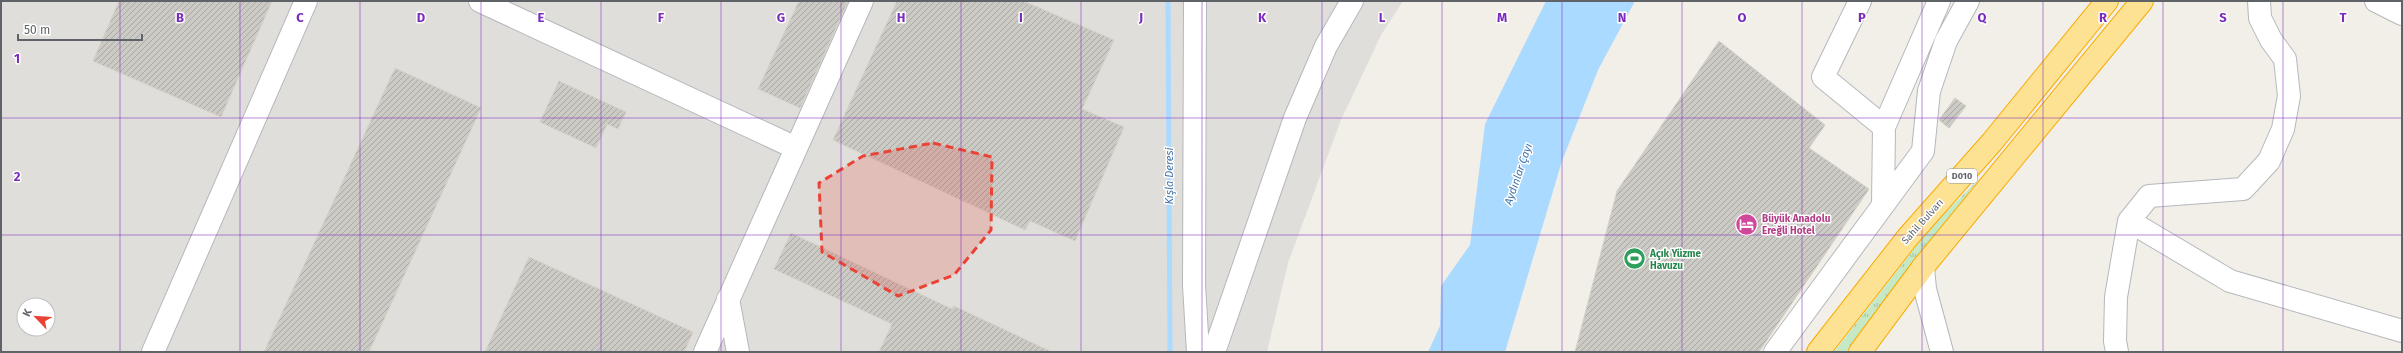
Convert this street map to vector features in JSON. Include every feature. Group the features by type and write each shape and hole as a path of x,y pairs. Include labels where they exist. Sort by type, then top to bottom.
{"highway":[{"name":"Sahil Bulvarı","path":"1818,352 1858,298 1908,237 1987,147 2107,1"},
{"name":"D010","path":"1860,352 1923,267 2142,1"}],"street":[{"path":"153,352 306,1"},
{"path":"480,1 796,148"},
{"path":"705,352 862,1"},
{"path":"1194,1 1194,285 1198,352"},
{"path":"1214,352 1295,118 1326,46 1352,1"},
{"path":"1860,1 1823,78 1884,127"},
{"path":"1883,204 1884,127 1939,1"},
{"path":"1775,352 1923,151 1929,92 1946,41 1968,1"},
{"path":"2117,352 2115,341 2116,298 2129,221 2149,196 2243,189 2269,161 2283,129 2289,96 2285,59 2270,40 2260,18 2259,1"},
{"path":"2376,1 2402,14"},
{"path":"2129,221 2230,281 2402,331"},
{"path":"1923,267 1925,289 1942,352"},
{"path":"728,299 738,352"}],"highlighted area":[{"path":"933,143 992,157 991,230 954,275 898,296 822,252 819,183 863,156"}],"shaded area":[{"path":"1,1 1403,1 1381,35 1341,120 1288,263 1267,352 1,352"}],"green space":[{"path":"1979,179 1850,352 1834,352 1933,225"}],"water":[{"name":"Aydınlar Çayı","path":"1546,1 1635,1 1598,70 1562,161 1505,352 1428,352 1440,326 1441,286 1470,245 1485,124"}],"building":[{"path":"119,1 272,1 221,117 93,61"},
{"path":"799,1 848,1 800,108 758,89"},
{"path":"897,1 1023,1 1114,40 1082,109 1124,127 1075,241 1030,221 1025,230 833,140"},
{"name":"Büyük Anadolu Ereğli Hotel","path":"1719,41 1825,125 1809,148 1869,189 1759,352 1575,352 1617,191"},
{"path":"395,68 481,108 369,352 264,352"},
{"path":"559,81 626,112 618,129 607,124 596,148 540,122"},
{"path":"1955,98 1966,106 1949,128 1939,120"},
{"path":"791,233 952,309 954,306 1052,352 879,352 892,324 774,269"},
{"path":"529,257 693,332 684,352 485,352"}],"waterway":[{"name":"Kışla Deresi","path":"1168,1 1170,352"}],"place":[{"name":"Büyük Anadolu Ereğli Hotel","path":"1746,224"},
{"name":"Açık Yüzme Havuzu","path":"1635,259"}]}
